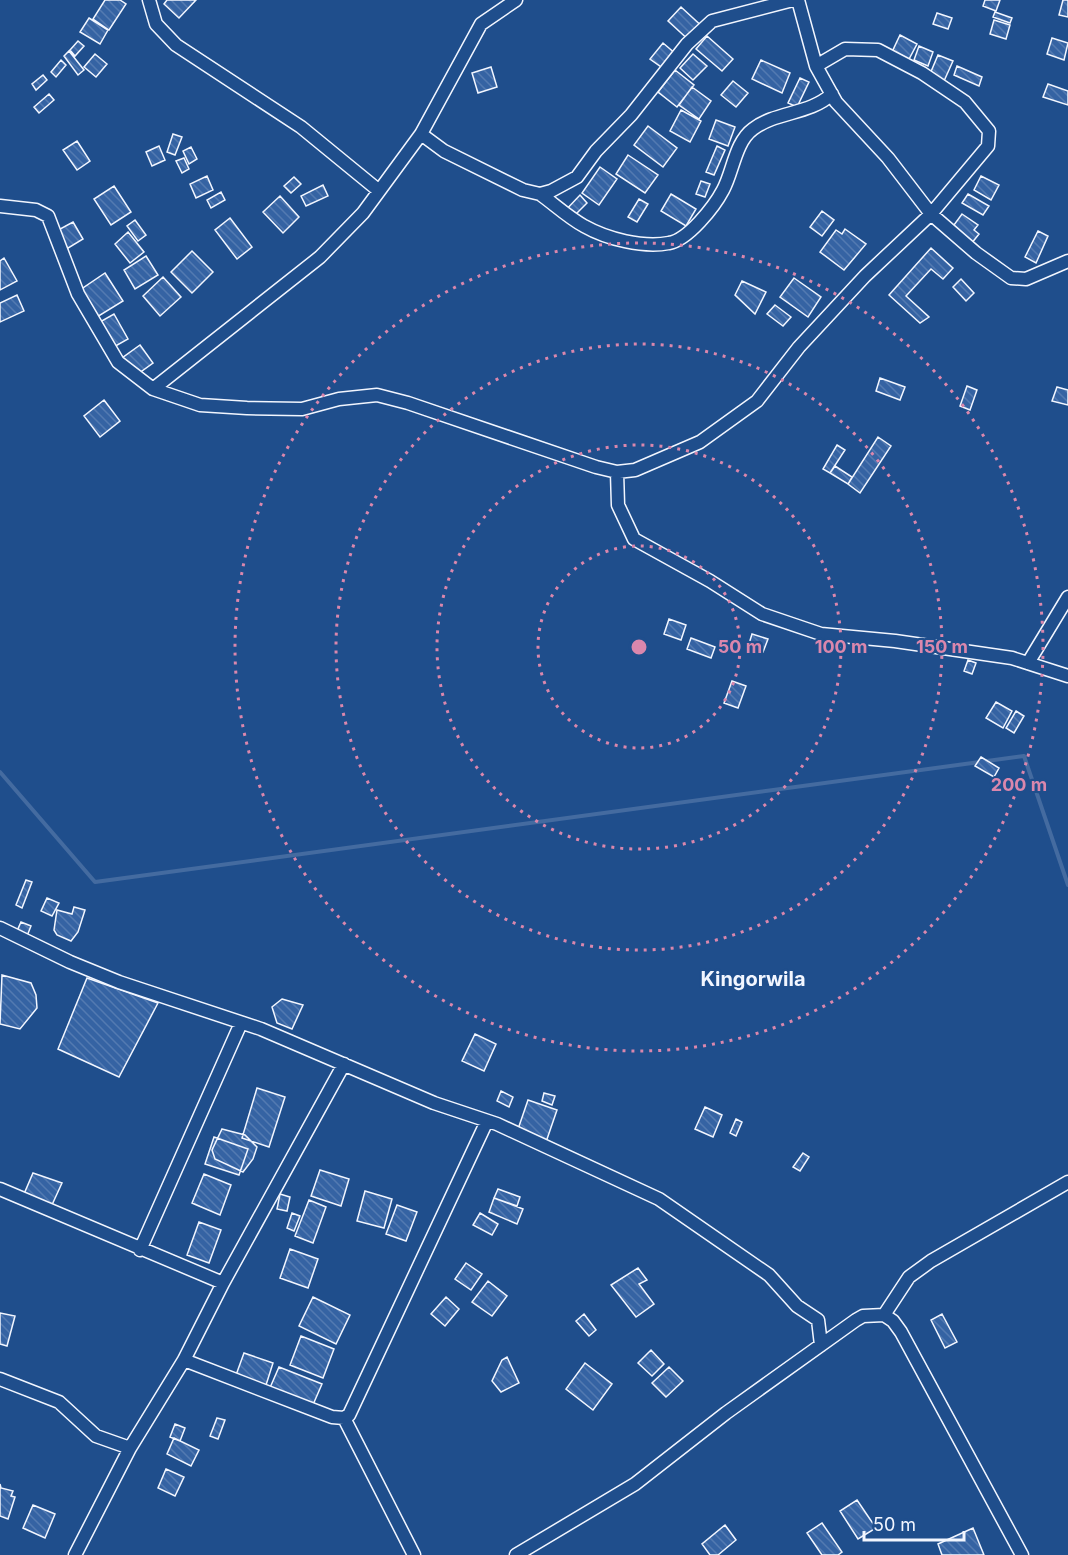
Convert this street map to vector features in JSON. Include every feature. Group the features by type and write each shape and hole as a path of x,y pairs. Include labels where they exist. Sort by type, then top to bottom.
{"street":[{"path":"149,0 156,24 176,45 301,127 378,190"},
{"path":"153,388 320,257 363,213 421,134 481,24 516,0"},
{"path":"540,194 551,191 577,177 687,44 712,21 793,0"},
{"path":"798,0 816,66 832,94 888,158 931,214 976,253 1011,278 1026,279 1068,261"},
{"path":"0,206 36,210 48,216 78,294 118,362 136,379 153,388 200,405 247,408 302,409 339,399 377,395 408,403 617,472 635,470 700,442 757,400 799,347 865,276 931,214 988,146 989,131 965,102 922,73 878,50 845,49 816,66"},
{"path":"421,134 444,151 523,190 540,194 584,226 619,240 669,243 681,238 708,213 724,189 742,142 752,129 775,118 820,105 832,94"},
{"path":"617,472 618,505 634,539 710,580 762,614 821,634 1012,657 1068,676"},
{"path":"1028,663 1068,597"},
{"path":"0,928 70,962 119,982 241,1023 434,1103 488,1121 659,1199 713,1234 769,1275 797,1306 818,1320 821,1345"},
{"path":"140,1250 241,1023"},
{"path":"75,1555 130,1448 184,1360 223,1283 344,1064"},
{"path":"184,1360 332,1417 344,1418 352,1410 380,1345 488,1121"},
{"path":"884,1315 909,1277 931,1261 1068,1182"},
{"path":"0,1190 223,1283"},
{"path":"516,1555 635,1484 726,1413 863,1316 884,1315 893,1321 917,1357 1022,1555"},
{"path":"0,1379 59,1402 96,1436 130,1448"},
{"path":"344,1418 414,1555"}],"building":[{"path":"105,0 120,0 126,4 109,30 93,19"},
{"path":"167,0 196,0 179,18 164,4"},
{"path":"985,0 1000,0 996,11 983,6"},
{"path":"1063,0 1068,0 1068,17 1059,15"},
{"path":"681,7 705,29 692,43 668,21"},
{"path":"995,12 1012,18 1010,23 993,17"},
{"path":"937,13 952,18 948,29 933,24"},
{"path":"89,18 108,30 100,44 80,32"},
{"path":"994,20 1010,25 1006,39 990,34"},
{"path":"900,35 917,44 908,61 892,52"},
{"path":"707,36 733,59 722,71 696,49"},
{"path":"1052,38 1068,43 1064,60 1047,54"},
{"path":"78,41 84,46 75,56 70,50"},
{"path":"663,43 676,54 664,69 650,59"},
{"path":"919,46 933,52 928,66 914,60"},
{"path":"69,51 84,70 78,75 64,56"},
{"path":"95,54 107,64 96,77 84,67"},
{"path":"693,54 707,66 693,80 680,68"},
{"path":"938,55 953,61 944,81 930,74"},
{"path":"61,60 66,65 56,77 51,72"},
{"path":"761,60 790,73 782,93 752,79"},
{"path":"957,66 982,77 979,86 954,75"},
{"path":"491,67 497,87 478,93 472,73"},
{"path":"675,70 694,85 677,107 658,92"},
{"path":"43,75 47,80 36,90 32,84"},
{"path":"800,78 809,82 797,107 788,103"},
{"path":"733,81 748,93 736,107 721,95"},
{"path":"1048,84 1068,91 1068,105 1043,97"},
{"path":"692,87 711,101 699,119 679,105"},
{"path":"49,94 54,100 39,113 34,107"},
{"path":"681,110 701,121 690,142 670,131"},
{"path":"716,120 735,127 728,146 709,139"},
{"path":"648,126 677,148 663,167 634,145"},
{"path":"173,134 182,137 175,155 167,152"},
{"path":"77,141 90,161 77,170 63,150"},
{"path":"159,146 165,160 152,166 146,152"},
{"path":"717,146 725,150 714,175 706,172"},
{"path":"191,147 197,159 189,164 183,151"},
{"path":"628,155 658,175 645,193 616,174"},
{"path":"184,158 189,169 182,173 176,161"},
{"path":"600,167 617,179 599,205 582,193"},
{"path":"207,176 213,190 196,198 190,184"},
{"path":"981,176 999,185 991,200 974,190"},
{"path":"294,177 301,184 291,193 284,186"},
{"path":"701,181 710,184 705,197 696,194"},
{"path":"323,185 328,196 306,206 301,196"},
{"path":"114,186 131,212 111,225 94,199"},
{"path":"221,192 225,200 211,208 207,200"},
{"path":"671,194 696,209 686,226 661,211"},
{"path":"968,194 989,206 983,215 962,203"},
{"path":"580,195 587,203 569,221 562,214"},
{"path":"280,196 299,217 283,233 263,212"},
{"path":"639,199 648,204 637,222 628,217"},
{"path":"822,211 834,220 822,236 810,227"},
{"path":"962,214 978,225 974,230 979,234 971,244 951,229"},
{"path":"230,218 252,247 237,259 215,230"},
{"path":"135,220 146,235 138,241 127,226"},
{"path":"73,222 83,239 60,253 49,235"},
{"path":"845,229 866,244 844,270 820,252 836,230 842,234"},
{"path":"1038,231 1048,236 1036,263 1025,257"},
{"path":"128,232 144,252 130,263 115,244"},
{"path":"931,248 953,268 943,279 931,269 906,296 929,317 920,323 889,295"},
{"path":"192,251 213,272 192,293 171,272"},
{"path":"146,256 158,275 135,289 124,270"},
{"path":"4,258 17,281 0,290 0,261"},
{"path":"105,273 123,301 97,317 80,290"},
{"path":"163,277 181,297 160,316 143,296"},
{"path":"794,278 821,297 808,317 780,297"},
{"path":"961,279 974,293 966,301 953,287"},
{"path":"742,281 766,292 755,314 735,295"},
{"path":"17,295 24,311 0,322 0,303"},
{"path":"775,305 791,317 783,326 767,314"},
{"path":"114,314 128,339 105,352 91,327"},
{"path":"140,345 153,363 135,376 122,358"},
{"path":"880,378 905,387 900,400 876,391"},
{"path":"967,386 977,390 970,410 960,406"},
{"path":"1057,387 1068,390 1068,405 1052,401"},
{"path":"104,400 120,421 100,437 84,416"},
{"path":"878,437 891,446 860,493 848,484"},
{"path":"837,445 845,450 830,473 823,469"},
{"path":"835,466 852,477 848,484 830,473"},
{"path":"669,619 686,625 681,640 664,634"},
{"path":"752,634 768,639 763,652 748,647"},
{"path":"691,638 715,647 711,658 687,649"},
{"path":"968,660 976,663 972,674 964,671"},
{"path":"732,681 746,686 738,708 724,703"},
{"path":"996,702 1012,711 1003,728 986,718"},
{"path":"1016,711 1024,716 1014,733 1006,728"},
{"path":"981,757 999,768 994,777 975,766"},
{"path":"26,880 32,882 22,908 16,905"},
{"path":"47,898 59,903 52,916 41,911"},
{"path":"74,907 85,910 78,932 71,941 57,935 54,930 57,910 72,914"},
{"path":"21,922 31,926 27,936 17,931"},
{"path":"2,975 31,983 36,995 37,1008 20,1029 0,1024"},
{"path":"87,978 158,1003 119,1077 58,1049"},
{"path":"282,999 303,1005 292,1029 277,1023 272,1007"},
{"path":"475,1034 496,1044 484,1071 462,1061"},
{"path":"257,1088 285,1097 269,1147 242,1138"},
{"path":"501,1091 513,1097 509,1107 497,1101"},
{"path":"544,1093 555,1096 552,1105 542,1101"},
{"path":"528,1100 557,1110 546,1142 517,1132"},
{"path":"705,1107 722,1115 713,1137 695,1129"},
{"path":"736,1119 742,1122 736,1136 730,1133"},
{"path":"222,1129 245,1135 257,1147 253,1159 243,1172 215,1159 212,1150"},
{"path":"214,1137 248,1149 239,1175 205,1164"},
{"path":"803,1153 809,1157 800,1171 793,1167"},
{"path":"320,1170 349,1179 341,1206 311,1196"},
{"path":"33,1173 62,1183 51,1207 24,1194"},
{"path":"204,1174 231,1185 220,1215 192,1203"},
{"path":"498,1189 520,1197 517,1206 494,1198"},
{"path":"365,1191 392,1199 384,1228 357,1221"},
{"path":"280,1194 290,1197 287,1211 277,1209"},
{"path":"494,1198 523,1209 517,1224 489,1212"},
{"path":"309,1200 326,1207 313,1243 295,1236"},
{"path":"397,1205 417,1212 406,1241 386,1234"},
{"path":"292,1213 300,1216 294,1231 287,1228"},
{"path":"480,1213 498,1224 492,1235 473,1225"},
{"path":"199,1222 221,1230 209,1263 187,1255"},
{"path":"290,1249 318,1259 308,1288 280,1278"},
{"path":"466,1263 482,1274 471,1290 455,1279"},
{"path":"638,1268 647,1280 639,1284 654,1304 636,1317 611,1285"},
{"path":"488,1281 507,1296 492,1316 472,1302"},
{"path":"313,1297 350,1315 336,1344 299,1326"},
{"path":"446,1297 459,1309 445,1326 431,1314"},
{"path":"0,1313 15,1316 7,1346 0,1344"},
{"path":"584,1314 596,1330 589,1336 576,1321"},
{"path":"942,1314 957,1342 945,1348 931,1320"},
{"path":"301,1336 334,1349 323,1378 290,1365"},
{"path":"651,1350 664,1364 652,1376 638,1363"},
{"path":"244,1353 273,1363 266,1385 236,1375"},
{"path":"507,1357 519,1383 501,1392 492,1381 502,1360"},
{"path":"585,1363 612,1384 593,1410 566,1389"},
{"path":"279,1367 322,1384 312,1407 269,1390"},
{"path":"669,1367 683,1381 666,1397 652,1383"},
{"path":"217,1418 225,1420 218,1439 210,1436"},
{"path":"175,1424 185,1428 180,1441 170,1437"},
{"path":"174,1438 199,1450 191,1466 167,1454"},
{"path":"166,1469 184,1477 175,1496 158,1488"},
{"path":"0,1484 1,1488 13,1491 11,1496 15,1497 8,1519 0,1516"},
{"path":"857,1500 876,1528 858,1539 840,1511"},
{"path":"33,1505 55,1514 45,1538 23,1528"},
{"path":"822,1523 842,1552 838,1555 822,1555 807,1533"},
{"path":"725,1525 736,1540 718,1555 710,1555 702,1544"},
{"path":"973,1528 984,1555 942,1555 938,1544"}],"waterway":[{"path":"0,772 95,882 1024,756 1068,885"}],"district":[{"name":"Kingorwila","path":"753,979"}]}
